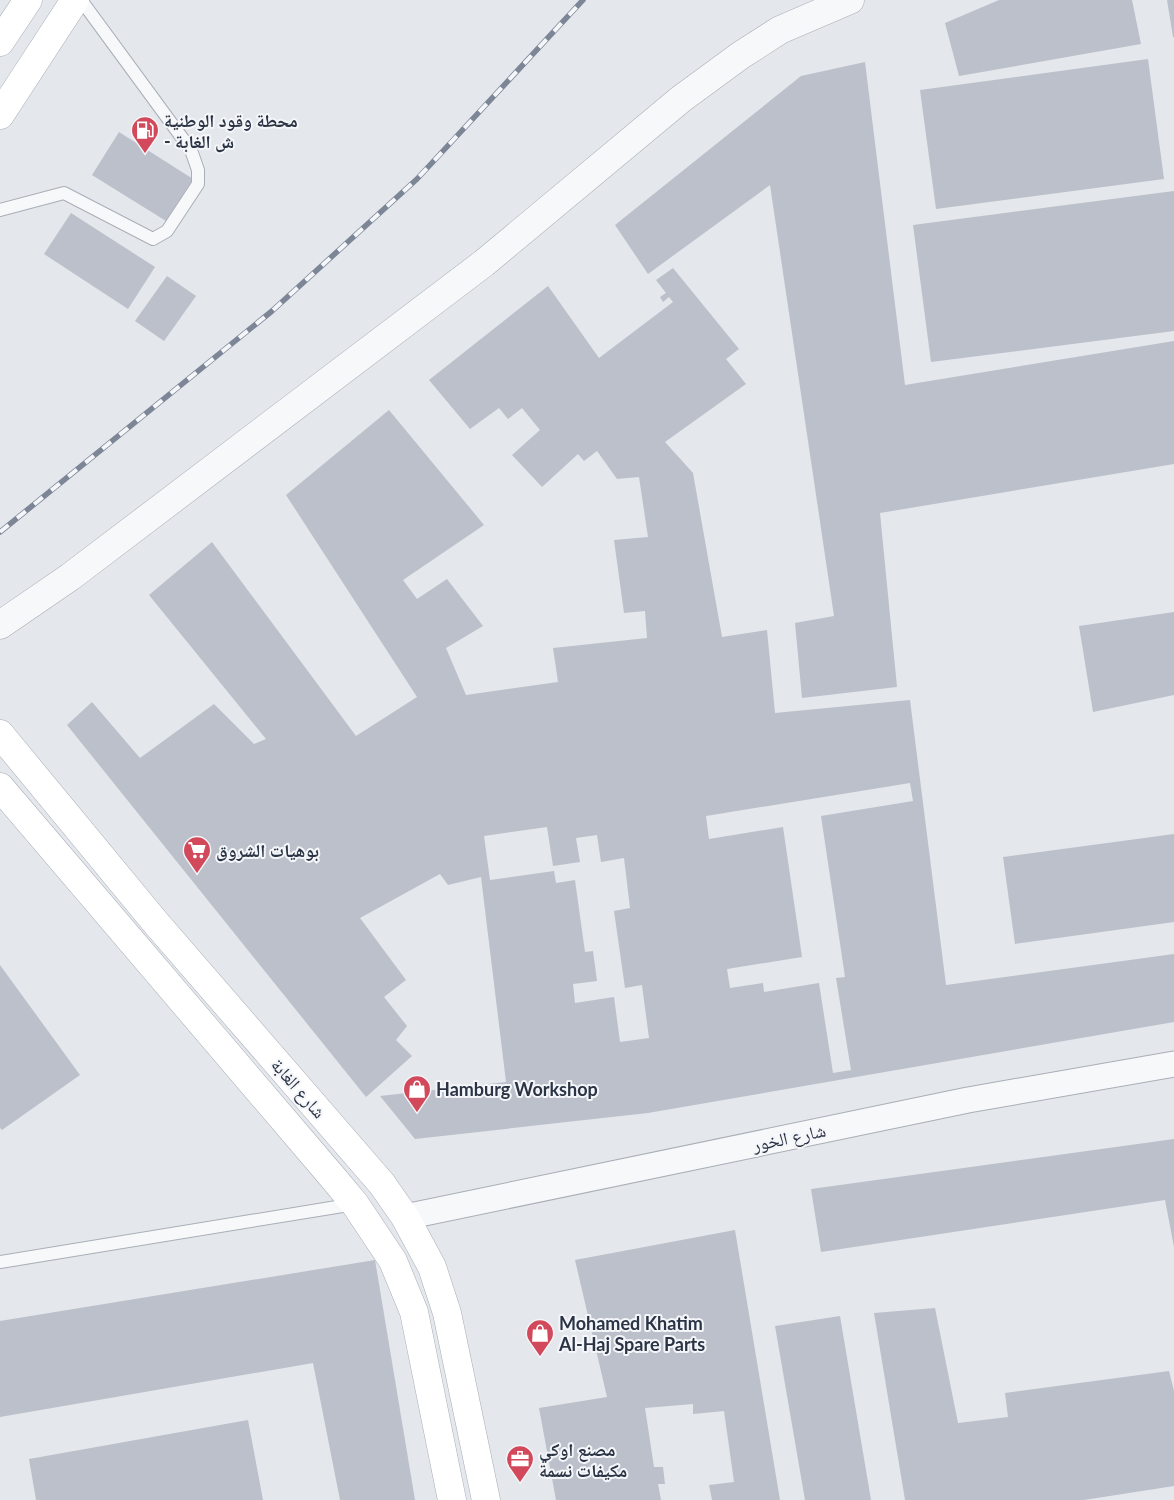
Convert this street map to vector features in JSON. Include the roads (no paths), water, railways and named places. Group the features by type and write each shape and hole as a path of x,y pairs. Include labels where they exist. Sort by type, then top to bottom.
{"main road":[{"path":"0,42 28,0"},
{"path":"0,115 75,0"},
{"name":"شارع الغابة","path":"0,734 156,923 382,1184 405,1217 432,1267 448,1313 486,1500"},
{"name":"شارع الغابة","path":"0,787 355,1204 392,1261 414,1312 452,1500"}],"street":[{"path":"0,625 70,577 484,263 682,99 741,55 780,30 850,0"},
{"name":"شارع الخور","path":"405,1217 968,1100 1174,1064"}],"lane":[{"path":"0,210 64,193 154,239 167,231 198,184 198,170 191,150 81,0"},
{"path":"0,1262 355,1204"}],"railway":[{"path":"0,532 272,311 417,179 583,0"}],"place":[{"name":"محطة وقود الوطنية - ش الغابة","path":"145,154"},
{"name":"بوهيات الشروق","path":"197,874"},
{"name":"Hamburg Workshop","path":"417,1113"},
{"name":"Mohamed Khatim Al-Haj Spare Parts","path":"540,1357"},
{"name":"مصنع اوكي مكيفات نسمة","path":"520,1483"}]}
